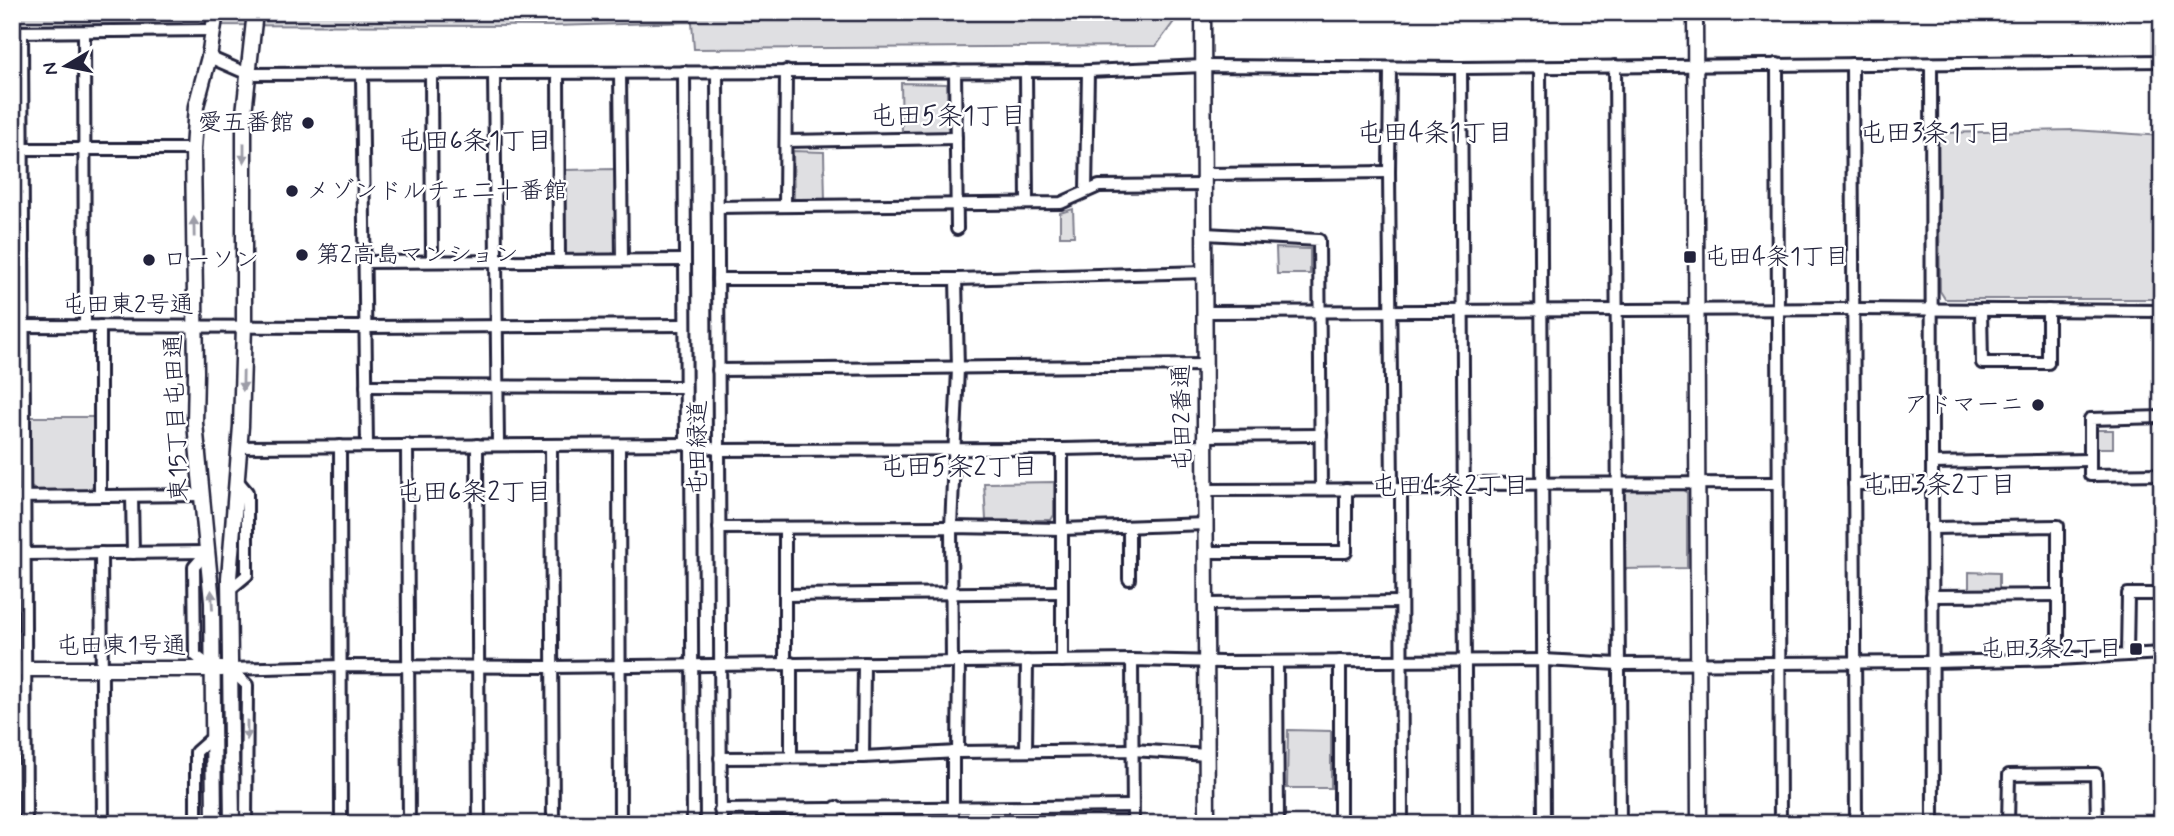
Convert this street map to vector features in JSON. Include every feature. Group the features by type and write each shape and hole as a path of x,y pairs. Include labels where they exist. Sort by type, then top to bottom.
{"street":[{"name":"東15丁目屯田通","path":"214,824 212,602 195,423 193,149 196,106 209,57 216,12"},
{"path":"232,824 229,590 236,479 241,447 244,113 255,12"},
{"name":"屯田2番通","path":"1203,12 1207,824"},
{"path":"1695,12 1699,824"},
{"path":"26,824 19,669 24,554 18,497 17,32 214,30"},
{"path":"83,32 85,326"},
{"path":"209,57 248,74 1088,71 1203,66 1461,68 2162,61"},
{"path":"1777,64 1780,824"},
{"path":"1852,64 1856,824"},
{"path":"1931,64 1933,824"},
{"path":"1615,66 1620,824"},
{"path":"1539,67 1544,824"},
{"path":"1390,68 1391,312 1401,602 1402,824"},
{"path":"1461,68 1466,824"},
{"path":"785,206 786,71"},
{"path":"955,71 957,229"},
{"path":"1026,71 1027,203"},
{"path":"1086,191 1088,71"},
{"path":"684,72 684,325 693,824"},
{"name":"屯田緑道","path":"717,72 721,824"},
{"path":"494,73 498,444"},
{"path":"558,73 559,261"},
{"path":"620,73 622,260"},
{"path":"362,74 367,445"},
{"path":"431,74 432,261"},
{"path":"786,141 956,138"},
{"path":"17,149 193,149"},
{"path":"718,207 1061,203 1099,186 1389,172"},
{"path":"1205,234 1319,240 1321,489"},
{"path":"364,262 684,260"},
{"path":"718,279 956,279 1205,272"},
{"path":"953,824 956,752 951,527 958,369 956,279"},
{"path":"1205,312 1854,309 2162,311"},
{"path":"1981,310 1982,363 2048,363 2048,310"},
{"name":"屯田東2号通","path":"18,326 684,325"},
{"path":"100,326 100,496"},
{"path":"718,370 1205,365"},
{"path":"366,386 685,387"},
{"path":"2162,417 2090,419 2090,475 2162,474"},
{"path":"241,447 688,444 719,450 1062,449 1321,435"},
{"path":"619,444 620,824"},
{"path":"407,445 409,824"},
{"path":"477,445 479,824"},
{"path":"551,445 553,824"},
{"path":"340,446 341,824"},
{"path":"1062,449 1062,661"},
{"path":"1932,463 2090,460"},
{"path":"1206,490 1396,489 1618,483 1778,484"},
{"path":"1854,484 1931,484"},
{"path":"1207,552 1346,552 1346,489"},
{"path":"18,497 202,495"},
{"path":"132,496 133,553"},
{"path":"719,528 1062,529 1206,524"},
{"path":"1932,528 2058,526 2058,659"},
{"path":"785,528 791,757"},
{"path":"1129,528 1129,579"},
{"path":"24,554 207,552"},
{"path":"101,553 103,824"},
{"path":"785,595 1062,592"},
{"path":"2127,654 2128,594 2162,594"},
{"path":"1932,596 2058,595"},
{"path":"1207,604 1401,602"},
{"path":"230,669 1132,660 1544,660 1618,664 1932,662 2162,653"},
{"path":"1132,660 1133,824"},
{"path":"1026,751 1027,661"},
{"path":"1340,661 1340,824"},
{"path":"1277,662 1278,824"},
{"path":"863,757 864,663"},
{"name":"屯田東1号通","path":"19,669 230,669"},
{"path":"230,669 247,685 246,824"},
{"path":"195,824 196,752 213,737"},
{"path":"720,758 1133,750 1207,755"},
{"path":"2008,824 2009,775 2084,774 2096,774 2097,824"},
{"path":"720,810 1132,806"},
{"path":"836,807 837,824"}],"shaded area":[{"path":"12,12 1181,12 1156,46 694,49 692,22 553,26 12,27"},
{"path":"901,83 947,84 948,134 902,134"},
{"path":"2074,130 2162,136 2162,299 1945,299 1940,291 1938,133"},
{"path":"793,151 824,152 825,202 794,201"},
{"path":"615,169 615,251 611,255 568,255 564,252 564,170"},
{"path":"1073,209 1074,236 1060,236 1060,213"},
{"path":"1276,248 1310,249 1310,274 1277,274"},
{"path":"30,417 94,417 93,486 88,490 35,490 30,486"},
{"path":"2095,430 2113,430 2113,448 2095,448"},
{"path":"1054,482 1054,515 1051,520 986,520 984,483"},
{"path":"1627,490 1683,490 1687,493 1687,568 1624,569 1623,494"},
{"path":"1969,572 1999,573 1999,591 1969,590"},
{"path":"1288,730 1331,731 1331,788 1287,788"},
{"path":"727,814 768,814 768,824 727,824"}],"place":[{"name":"愛五番館","path":"308,123"},
{"name":"メゾンドルチェ二十番館","path":"292,191"},
{"name":"第2高島マンション","path":"302,255"},
{"name":"屯田4条1丁目","path":"1690,257"},
{"name":"ローソン","path":"149,260"},
{"name":"アドマーニ","path":"2038,405"},
{"name":"屯田3条2丁目","path":"2136,649"}],"district":[{"name":"屯田5条1丁目","path":"948,117"},
{"name":"屯田4条1丁目","path":"1435,134"},
{"name":"屯田3条1丁目","path":"1936,134"},
{"name":"屯田6条1丁目","path":"475,142"},
{"name":"屯田5条2丁目","path":"959,468"},
{"name":"屯田3条2丁目","path":"1939,486"},
{"name":"屯田4条2丁目","path":"1450,487"},
{"name":"屯田6条2丁目","path":"474,493"}]}
